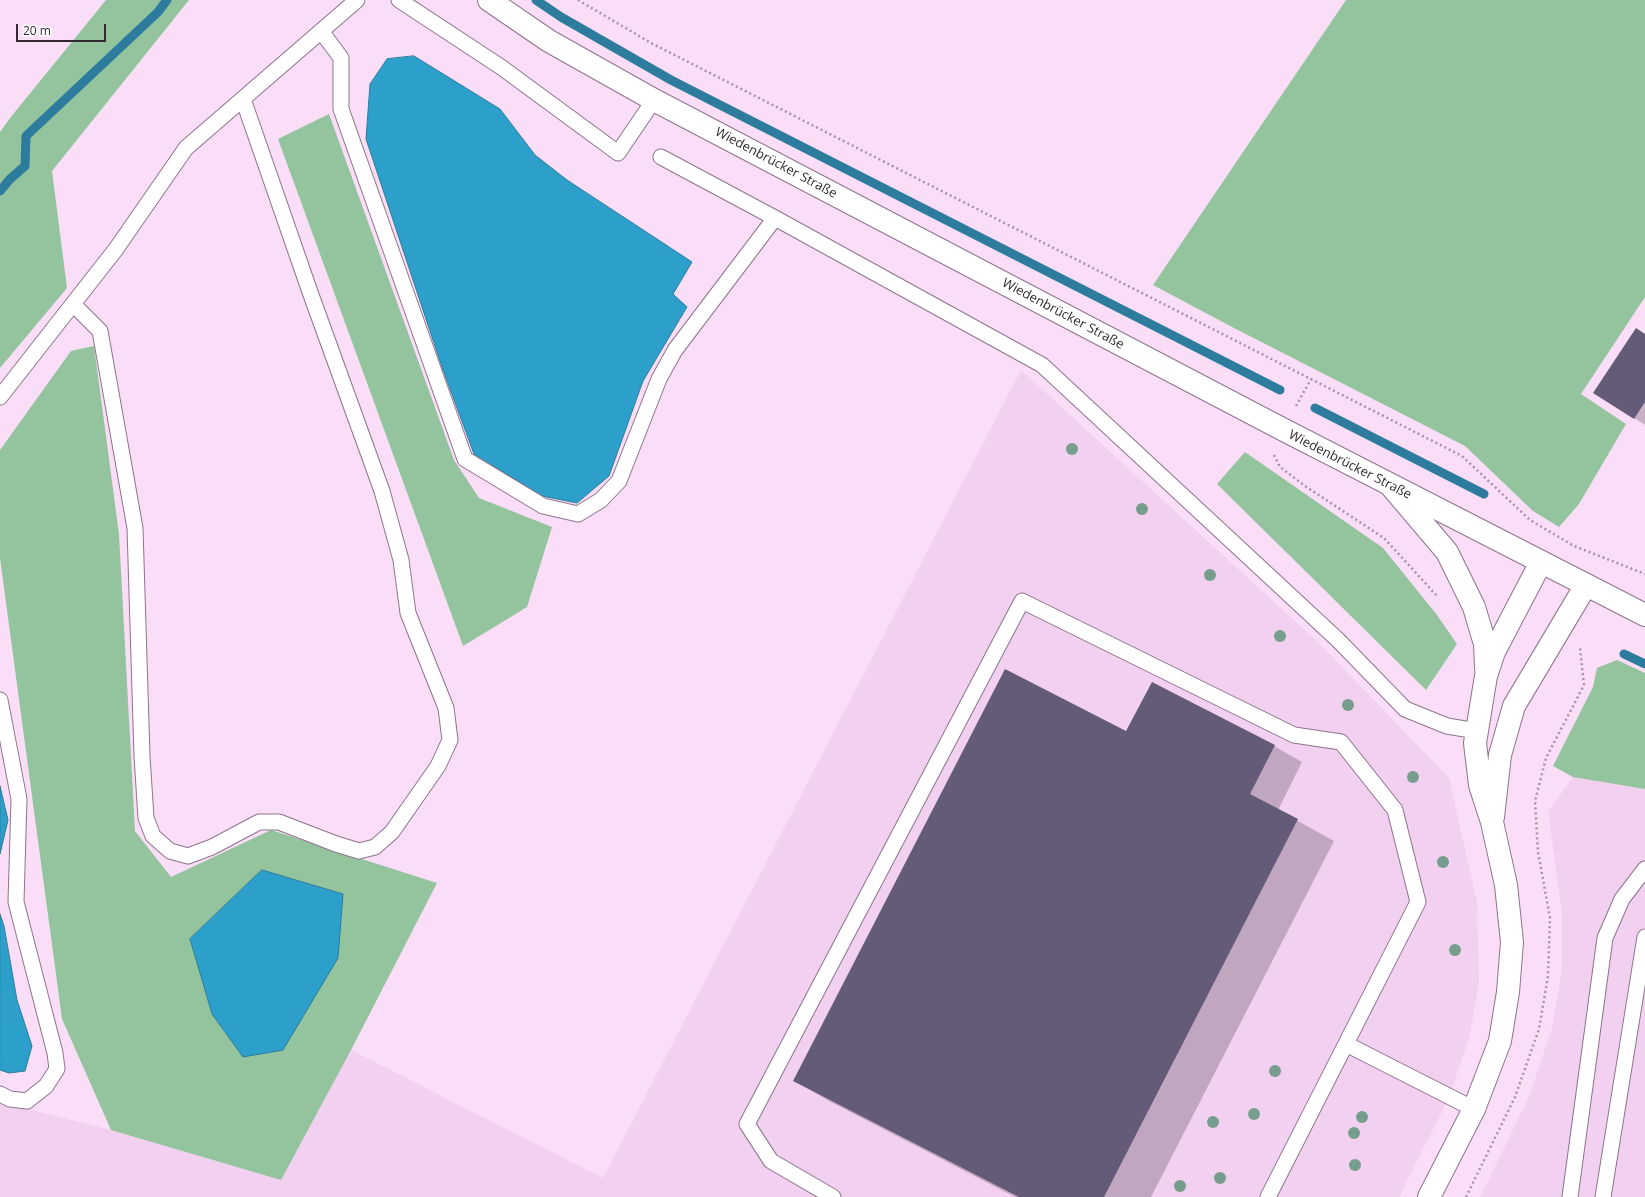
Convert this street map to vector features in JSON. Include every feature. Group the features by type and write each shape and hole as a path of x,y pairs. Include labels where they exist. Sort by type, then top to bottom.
{"street":[{"name":"Wiedenbrücker Straße","path":"489,0 549,41 654,100 1391,486 1645,615"},
{"path":"1391,486 1447,552 1474,607 1484,644 1486,676"},
{"path":"1429,1197 1474,1110 1500,1042 1508,992 1512,942 1506,885 1492,822 1480,785 1475,744 1486,676 1494,652 1541,562"},
{"path":"1492,822 1500,755 1514,706 1586,585"}],"lane":[{"path":"0,396 116,249 186,148 357,0"},
{"path":"399,0 501,67 618,153 654,100"},
{"path":"321,31 341,58 340,109 465,459 543,506 578,514 601,500 619,481 659,379 675,350 775,218"},
{"path":"73,304 100,331 135,528 142,756 146,818 153,836 170,852 188,856 212,847 258,822 279,822 336,844 359,851 375,847 392,832 438,766 450,740 446,708 408,613 401,560 382,491 310,292 243,98"},
{"path":"661,157 1042,365 1338,640 1405,708 1447,726 1477,732"},
{"path":"833,1197 771,1161 747,1124 1022,601 1294,735 1341,742 1395,810 1418,902 1268,1197"},
{"path":"0,700 19,799 16,902 55,1053 56,1069 46,1086 27,1101 10,1099 0,1094"},
{"path":"1570,1197 1605,938 1622,899 1645,869"},
{"path":"1603,1197 1645,937"},
{"path":"1346,1044 1474,1110"}],"path":[{"path":"578,0 651,42 1462,456 1530,520 1574,546 1645,574"},
{"path":"1311,378 1273,452 1280,467 1384,538 1446,606 1460,613 1474,607"},
{"path":"1466,1197 1515,1097 1539,1029 1548,976 1550,918 1538,852 1535,801 1546,758 1584,685 1580,646 1558,633"}],"shaded area":[{"path":"1021,370 1321,645 1449,778 1477,902 1479,981 1470,1035 1448,1100 1399,1197 0,1197 0,1102 111,1130 281,1180 351,1050 603,1178"},
{"path":"1573,777 1645,789 1645,1197 1480,1197 1529,1097 1552,1028 1562,970 1562,913 1548,812"}],"green space":[{"path":"106,0 189,0 52,171 67,288 0,368 0,132"},
{"path":"1346,0 1645,0 1645,297 1581,394 1626,424 1579,504 1559,527 1533,511 1465,446 1153,285"},
{"path":"329,114 454,460 479,498 552,527 527,607 463,646 278,139"},
{"path":"94,346 119,534 135,831 171,877 271,830 437,883 351,1050 281,1180 111,1130 62,1019 0,558 0,450 71,351"},
{"path":"1245,452 1383,548 1437,615 1457,644 1426,690 1217,484"},
{"path":"1617,660 1645,673 1645,789 1573,777 1553,766 1593,687 1597,668"}],"water":[{"path":"414,56 500,109 535,155 567,180 692,262 673,294 687,307 643,381 609,476 577,503 542,496 474,454 442,367 366,139 370,84 387,59"},
{"path":"0,786 8,820 0,854"},
{"path":"262,870 343,894 338,958 283,1050 243,1057 212,1014 190,939"},
{"path":"0,914 4,926 17,1000 32,1046 25,1071 9,1073 0,1070"}],"building":[{"path":"1636,328 1645,334 1645,402 1634,419 1593,393"},
{"path":"1005,669 1126,731 1152,682 1275,745 1250,794 1298,819 1104,1197 1019,1197 793,1081"}],"waterway":[{"path":"0,191 10,179 25,166 26,136 158,12 167,0"},
{"path":"536,0 561,17 671,80 1280,390"},
{"path":"1315,408 1484,494"},
{"path":"1624,654 1645,664"}]}
